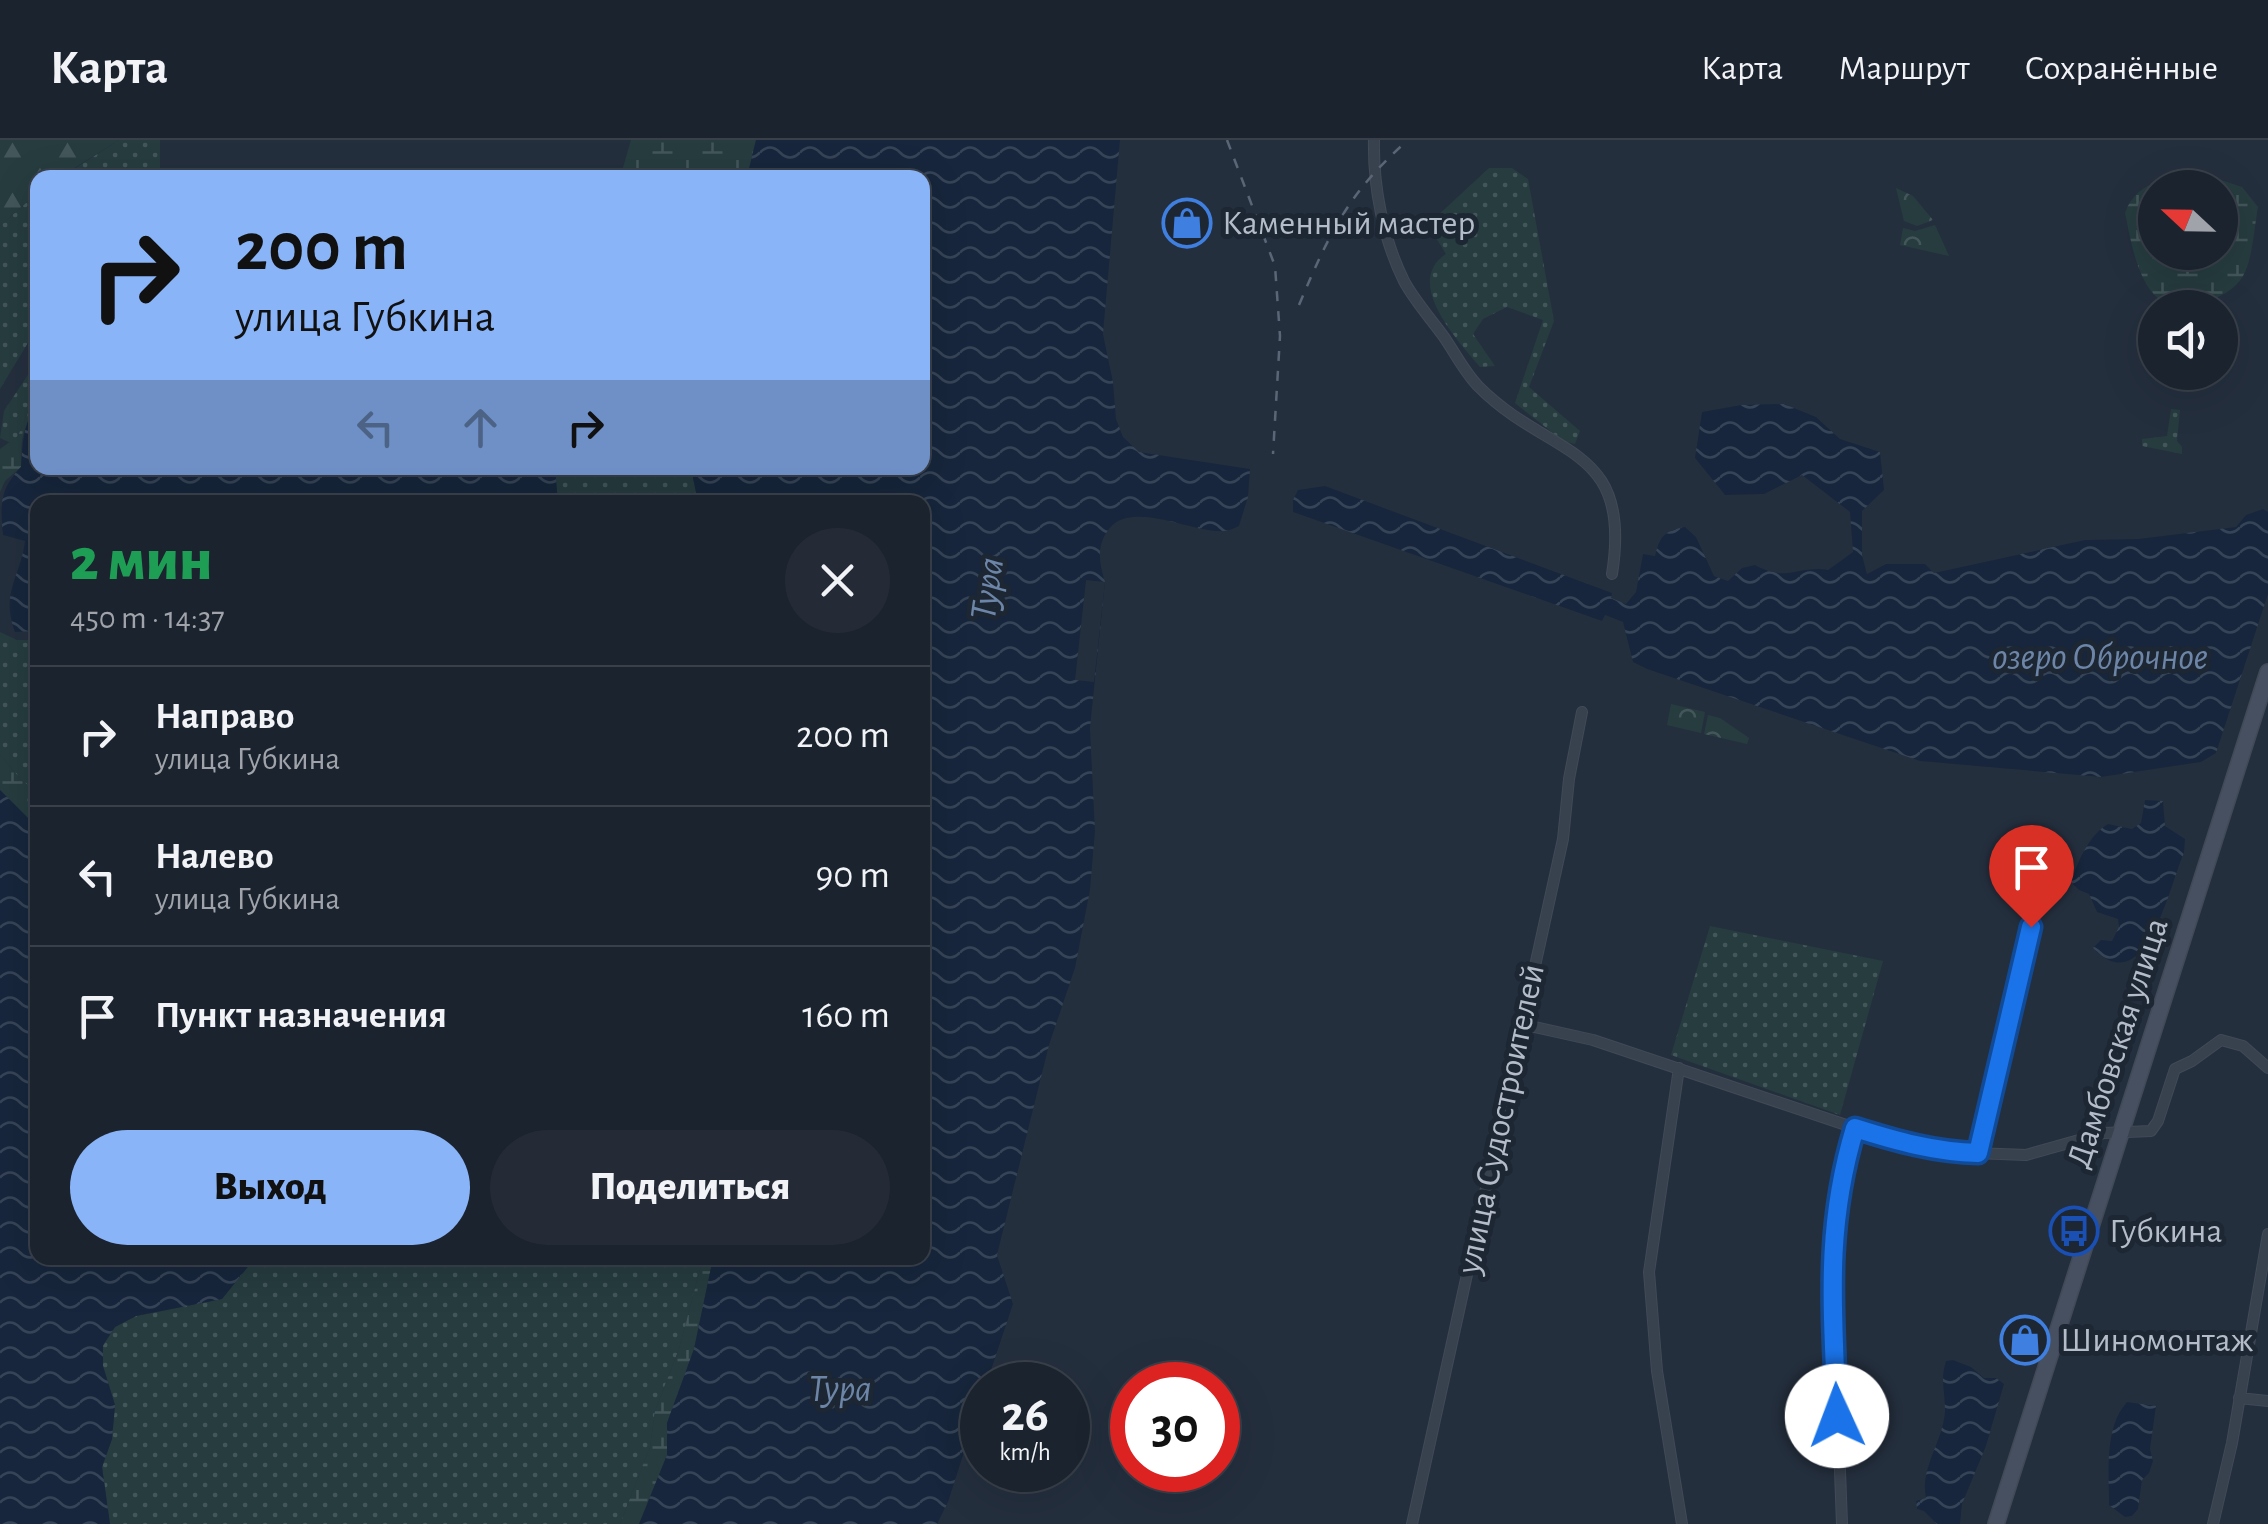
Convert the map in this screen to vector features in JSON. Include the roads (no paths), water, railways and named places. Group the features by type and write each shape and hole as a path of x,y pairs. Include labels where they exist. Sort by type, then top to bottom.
{"main road":[{"name":"Дамбовская улица","path":"1996,1524 2268,672"}],"street":[{"path":"1374,140 1377,203 1404,280 1478,386 1578,454 1603,482 1616,511 1617,543 1612,574"},
{"name":"улица Судостроителей","path":"1412,1524 1563,839 1582,712"},
{"path":"1978,1153 2038,898"},
{"path":"1521,1024 1593,1040 1855,1128 1949,1152 2026,1155 2081,1138 2151,1131 2175,1069 2222,1040 2243,1046 2268,1068"},
{"path":"1679,1068 1649,1272 1657,1371 1682,1524"},
{"path":"1842,1524 1832,1257 1838,1190 1855,1128"},
{"path":"2214,1524 2268,1234"},
{"path":"2239,1398 2268,1401"}],"water":[{"name":"Тура","path":"756,140 1120,140 1103,334 1116,419 1123,437 1139,452 1250,469 1248,497 1239,526 1226,531 1132,517 1109,529 1100,548 1105,582 1090,728 1095,831 1090,890 1075,968 1049,1045 997,1255 1013,1304 994,1362 960,1362 960,1465 937,1524 639,1524 667,1455 667,1423 694,1349 712,1265 930,1265 930,495 697,495 693,478 930,475 930,170 749,170"},
{"name":"озеро Оброчное","path":"1784,404 1816,417 1840,439 1880,452 1884,490 1862,511 1862,555 1867,574 1886,564 1925,564 1934,573 2085,540 2138,539 2236,527 2246,515 2263,509 2268,512 2268,594 2216,753 2201,762 2101,777 1920,761 1647,669 1633,662 1623,622 1605,615 1602,621 1293,512 1298,490 1325,486 1612,593 1611,598 1626,604 1636,592 1643,554 1655,556 1664,536 1685,527 1696,537 1714,576 1728,581 1742,568 1755,565 1776,573 1828,570 1853,552 1850,512 1802,475 1764,494 1725,495 1695,458 1702,412 1741,405"},
{"path":"30,416 30,475 556,475 557,495 30,495 30,631 15,632 11,595 25,541 3,535 2,505 9,482 21,467"},
{"path":"0,790 30,820 30,1265 249,1265 222,1299 136,1316 115,1327 103,1345 103,1366 115,1405 112,1439 102,1467 110,1524 0,1524"},
{"path":"2145,800 2163,801 2165,826 2185,839 2184,853 2153,933 2128,961 2112,961 2093,948 2101,940 2112,941 2119,927 2118,919 2097,912 2089,894 2071,882 2095,835 2108,824 2132,829 2141,823"},
{"path":"1953,1360 1984,1378 1996,1378 2004,1384 1986,1446 1962,1504 1960,1524 1937,1524 1917,1509 1916,1501 1926,1498 1926,1476 1944,1421 1944,1368 1946,1361"},
{"path":"2127,1402 2156,1406 2150,1449 2153,1461 2142,1480 2138,1509 2125,1517 2109,1505 2109,1465 2114,1424"}],"railway":[{"path":"1227,140 1275,266 1280,336 1273,454"},
{"path":"1299,305 1355,196 1408,140"}],"place":[{"name":"Каменный мастер","path":"1187,223"},
{"name":"Губкина","path":"2074,1231"},
{"name":"Шиномонтаж","path":"2025,1340"}]}
